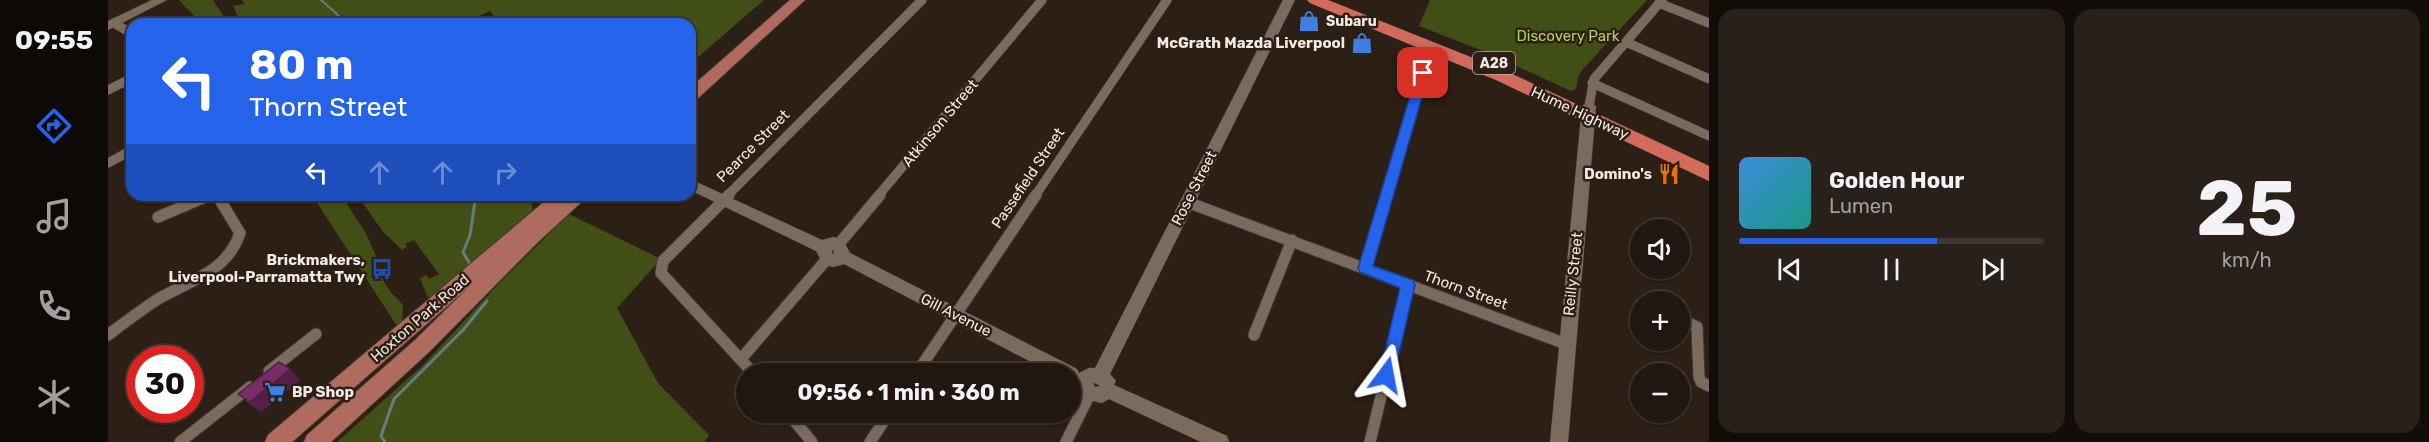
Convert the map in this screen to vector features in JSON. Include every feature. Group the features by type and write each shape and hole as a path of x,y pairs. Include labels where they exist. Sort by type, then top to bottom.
{"highway":[{"name":"Hume Highway","path":"1315,0 1709,161"},
{"name":"Hume Highway","path":"1338,0 1493,63 1709,174"}],"main road":[{"path":"696,90 798,0"},
{"path":"696,86 713,74"},
{"name":"Hoxton Park Road","path":"276,442 556,201"},
{"name":"Hoxton Park Road","path":"315,442 408,360 532,237 573,201"}],"street":[{"path":"111,25 160,0"},
{"name":"Pearce Street","path":"744,363 661,273 663,261 922,0"},
{"name":"Atkinson Street","path":"741,359 1042,0"},
{"name":"Passefield Street","path":"923,363 1167,0"},
{"name":"Rose Street","path":"1066,442 1087,381 1187,202 1289,0"},
{"path":"1589,111 1592,83 1661,2 1709,23"},
{"path":"111,25 126,31"},
{"path":"1626,42 1709,79"},
{"path":"1365,268 1430,46"},
{"path":"108,90 126,81"},
{"path":"1592,83 1709,136"},
{"name":"Reilly Street","path":"1559,442 1566,344 1589,111"},
{"path":"108,163 126,153"},
{"name":"Gill Avenue","path":"696,187 1213,441"},
{"path":"158,217 196,201"},
{"path":"108,335 156,301 215,270 232,252 240,233 221,201"},
{"name":"Thorn Street","path":"1187,202 1566,344"},
{"path":"1254,335 1292,240"},
{"path":"1370,442 1408,285"},
{"path":"1690,324 1709,329"},
{"path":"1696,326 1699,377 1701,382 1709,386"},
{"path":"180,442 316,334"},
{"path":"796,423 812,442"},
{"path":"872,439 883,423"}],"green space":[{"path":"179,0 213,0 225,18 196,18"},
{"path":"242,0 764,0 696,59 696,18 495,18 490,11 474,18 238,18 233,6 245,4"},
{"name":"Discovery Park","path":"1430,0 1647,0 1583,69 1578,77 1576,89 1571,91 1481,50 1419,26"},
{"path":"316,201 345,201 365,232 378,260 372,263 390,291 403,305 402,321 397,326"},
{"path":"361,201 529,201 533,211 428,298 420,278 426,275 429,279 439,274 414,240 405,244 407,247 402,250 384,233"},
{"path":"569,214 661,259 617,308 658,383 709,435 704,442 337,442 423,365 502,280"}],"building":[{"path":"279,362 290,369 250,402 238,394"}],"waterway":[{"path":"321,0 340,18"},
{"path":"470,264 463,252 470,235 475,201"},
{"path":"385,442 381,436 394,399 463,330 487,301"}],"place":[{"name":"Subaru","path":"1309,21"},
{"name":"McGrath Mazda Liverpool","path":"1362,43"},
{"name":"Domino's","path":"1669,174"},
{"name":"Brickmakers, Liverpool-Parramatta Twy","path":"382,269"},
{"name":"BP Shop","path":"275,392"}],"route":[{"path":"1386,375 1408,285 1365,268 1423,73"}]}
